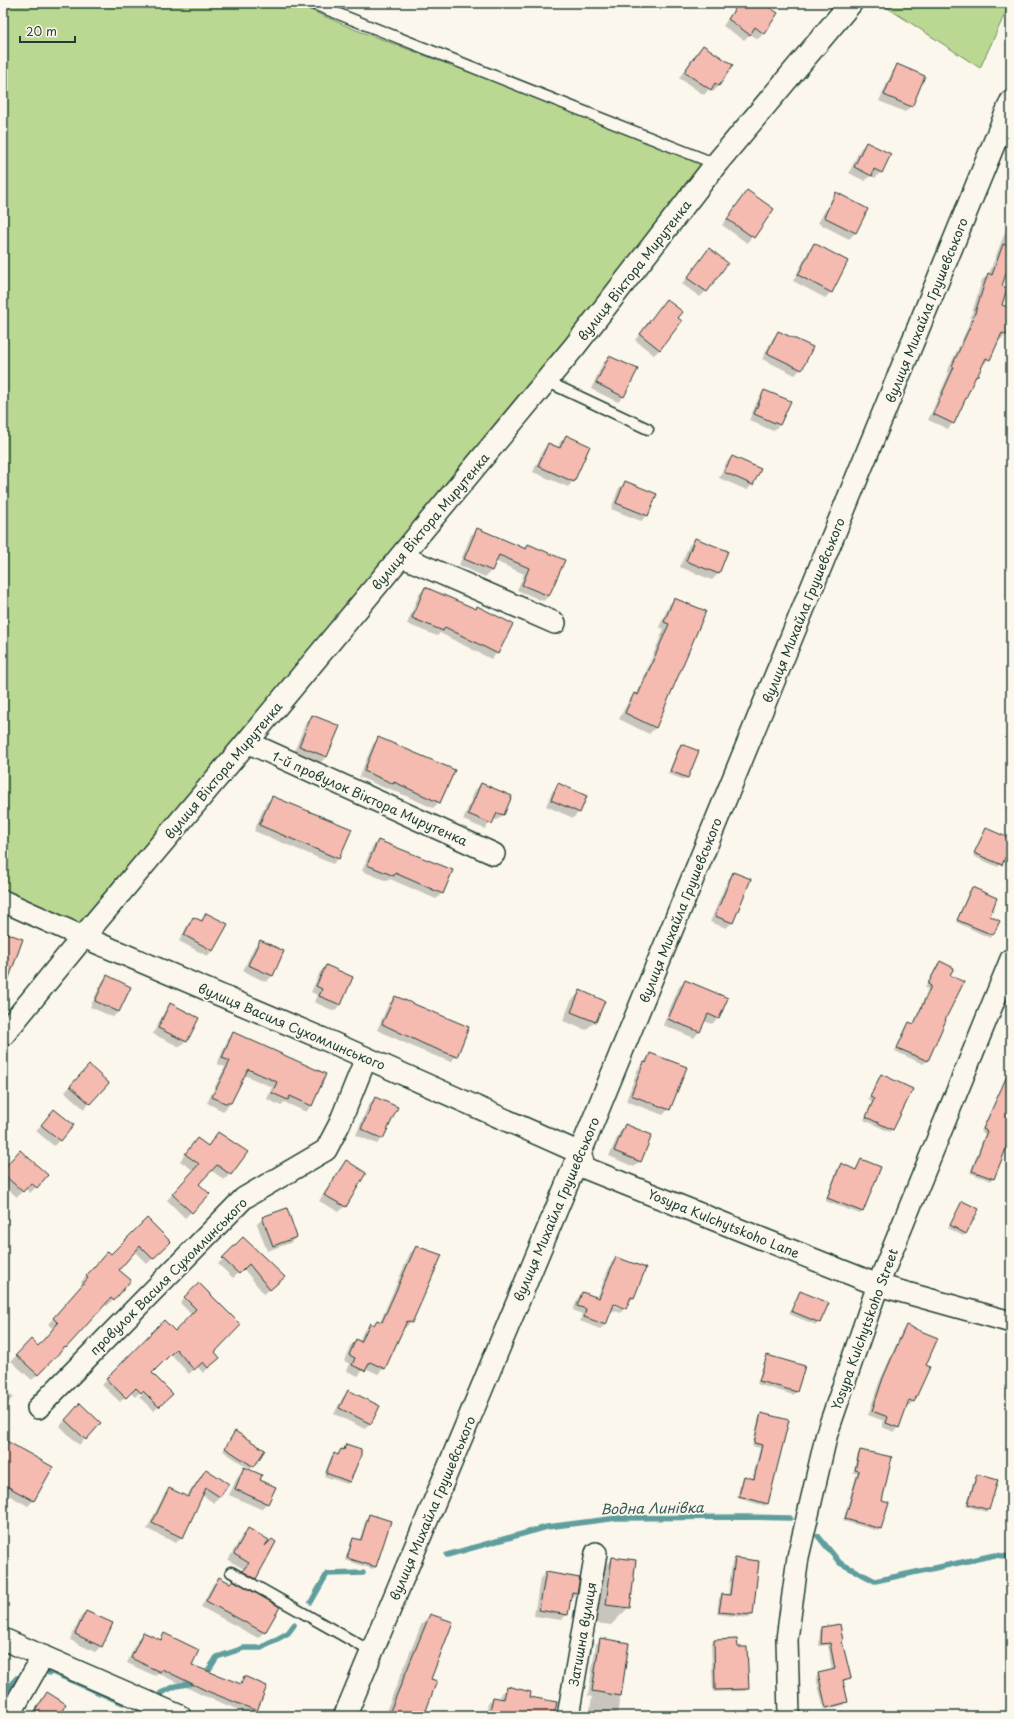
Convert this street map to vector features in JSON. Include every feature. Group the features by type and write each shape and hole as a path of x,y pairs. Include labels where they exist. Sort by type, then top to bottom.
{"street":[{"name":"вулиця Віктора Мирутенка","path":"3,1035 575,346 716,164 851,3"},
{"name":"вулиця Михайла Грушевського","path":"346,1716 580,1153 1011,102"},
{"path":"401,556 555,623"},
{"name":"1-й провулок Віктора Мирутенка","path":"247,742 494,854"},
{"name":"вулиця Василя Сухомлинського","path":"3,901 83,937 366,1058 580,1153"},
{"name":"Yosypa Kulchytskoho Street","path":"789,1716 786,1639 798,1557 827,1434 878,1284 1011,959"},
{"name":"провулок Василя Сухомлинського","path":"38,1408 244,1198 326,1150 339,1125 366,1058"},
{"name":"Yosypa Kulchytskoho Lane","path":"580,1153 585,1168 878,1284 1011,1322"},
{"name":"Затишна вулиця","path":"568,1716 596,1553"},
{"path":"3,1640 180,1716"},
{"path":"9,1716 43,1656"}],"lane":[{"path":"310,3 716,164"},
{"path":"546,381 648,429"},
{"path":"231,1572 372,1652"}],"green space":[{"path":"3,3 294,3 354,29 579,113 711,166 88,934 3,895"},
{"path":"880,3 1010,3 980,68"}],"building":[{"path":"739,3 763,3 778,13 764,34 755,27 750,35 728,19"},
{"path":"703,45 733,65 719,86 715,83 711,90 684,72"},
{"path":"897,64 925,76 912,107 884,95"},
{"path":"866,142 891,154 882,173 874,169 872,176 854,167"},
{"path":"747,190 774,209 754,238 727,219"},
{"path":"836,192 868,209 856,233 824,217"},
{"path":"814,243 848,261 832,293 798,275"},
{"path":"1003,244 1011,247 1011,258 1002,286 1007,288 1002,305 1011,308 1011,322 1007,335 1002,333 990,360 986,358 954,424 933,414 954,367 952,366 972,322 988,273 992,275"},
{"path":"709,248 728,263 707,292 687,278"},
{"path":"666,299 683,312 678,318 682,321 660,350 640,334"},
{"path":"778,331 813,347 802,370 767,353"},
{"path":"609,356 638,369 624,397 596,383"},
{"path":"764,390 791,401 780,425 754,414"},
{"path":"566,435 590,446 574,482 538,466 548,443 560,448"},
{"path":"732,456 761,469 753,485 724,472"},
{"path":"625,481 657,494 648,516 616,503"},
{"path":"477,528 526,549 528,544 565,560 549,596 522,585 529,568 499,555 492,571 464,559"},
{"path":"695,538 728,551 719,574 686,561"},
{"path":"425,587 476,609 477,606 513,624 498,654 445,627 443,631 412,618"},
{"path":"674,598 706,611 656,728 625,713 634,693 638,695 669,624 664,622"},
{"path":"312,715 340,726 327,757 299,746"},
{"path":"378,737 455,770 440,803 394,782 394,784 364,771"},
{"path":"681,744 699,751 688,778 670,771"},
{"path":"481,783 512,796 504,815 497,813 492,824 468,814"},
{"path":"558,783 587,796 580,813 551,800"},
{"path":"272,796 352,829 339,859 259,825"},
{"path":"986,828 1011,839 1011,844 1002,865 974,853"},
{"path":"378,840 453,870 443,894 395,873 394,876 367,865"},
{"path":"733,872 751,879 733,923 715,916"},
{"path":"972,887 997,898 990,916 1000,921 993,935 957,920"},
{"path":"206,913 228,924 213,951 184,935 193,917 202,921"},
{"path":"6,933 23,939 5,989 3,989 3,942"},
{"path":"260,940 284,951 273,976 248,965"},
{"path":"940,961 954,968 950,975 964,982 945,1020 928,1061 897,1048 909,1022 914,1024 931,986 928,984"},
{"path":"326,965 353,977 341,1005 319,996 322,989 316,986"},
{"path":"107,975 131,987 119,1012 95,1001"},
{"path":"685,980 728,998 719,1019 708,1014 700,1032 668,1019"},
{"path":"580,990 605,1001 596,1022 571,1012"},
{"path":"395,996 469,1027 457,1057 426,1045 382,1024"},
{"path":"170,1003 199,1018 187,1042 158,1028"},
{"path":"233,1032 326,1074 312,1106 290,1096 288,1100 272,1093 277,1082 248,1069 231,1103 225,1103 212,1097 230,1061 222,1058"},
{"path":"650,1053 687,1067 670,1110 631,1095 644,1062 646,1063"},
{"path":"89,1065 109,1083 90,1104 70,1086"},
{"path":"1011,1067 1011,1136 994,1179 972,1171 987,1131 983,1129"},
{"path":"881,1074 913,1089 893,1130 866,1117 874,1099 870,1097"},
{"path":"375,1097 398,1107 383,1139 361,1129"},
{"path":"54,1109 74,1125 61,1141 41,1125"},
{"path":"625,1124 652,1135 641,1162 614,1151"},
{"path":"218,1132 248,1152 231,1175 217,1165 199,1184 210,1194 192,1213 172,1194 199,1164 185,1154 197,1138 208,1146"},
{"path":"20,1150 48,1175 37,1188 31,1183 23,1192 3,1174 3,1169"},
{"path":"861,1159 881,1167 863,1212 827,1198 841,1163 856,1170"},
{"path":"346,1160 366,1173 346,1207 324,1195"},
{"path":"962,1201 979,1209 966,1234 950,1225"},
{"path":"287,1208 297,1237 273,1246 262,1217"},
{"path":"147,1218 171,1242 153,1259 140,1246 119,1270 131,1280 114,1301 111,1298 66,1348 65,1347 38,1375 16,1355 31,1339 38,1346 58,1323 53,1318 88,1278 86,1276 108,1251 111,1254"},
{"path":"243,1237 285,1277 270,1290 249,1264 239,1274 222,1258"},
{"path":"416,1246 442,1255 412,1323 407,1321 385,1369 370,1362 365,1371 352,1365 355,1358 349,1355 356,1339 361,1342 370,1323 374,1325 377,1320 382,1322"},
{"path":"616,1257 646,1268 634,1298 631,1297 626,1309 614,1304 606,1325 584,1317 586,1309 577,1306 582,1292 599,1298"},
{"path":"199,1283 241,1325 215,1352 220,1358 208,1368 203,1362 194,1370 176,1349 152,1373 173,1394 159,1407 143,1391 141,1393 136,1388 126,1398 106,1379 164,1320 175,1331 196,1309 184,1297"},
{"path":"800,1291 829,1303 820,1323 791,1311"},
{"path":"906,1325 938,1338 926,1365 930,1367 914,1402 909,1400 899,1428 886,1423 888,1417 872,1411 883,1378"},
{"path":"767,1355 805,1366 797,1392 759,1381"},
{"path":"348,1390 380,1406 371,1424 339,1408"},
{"path":"80,1403 101,1423 86,1440 65,1420"},
{"path":"761,1413 789,1420 768,1504 739,1496 744,1476 754,1479 762,1445 754,1443"},
{"path":"235,1431 265,1450 254,1467 225,1448"},
{"path":"3,1439 53,1467 34,1501 3,1484"},
{"path":"346,1444 361,1449 361,1455 350,1482 326,1473 334,1453 338,1455 341,1449 344,1450"},
{"path":"860,1450 892,1457 882,1501 889,1503 881,1529 845,1519 859,1471 855,1470"},
{"path":"244,1467 262,1475 260,1480 276,1487 268,1504 235,1489"},
{"path":"206,1469 229,1484 220,1497 206,1488 183,1538 152,1523 169,1488 188,1497"},
{"path":"977,1474 998,1480 989,1510 968,1504"},
{"path":"369,1514 391,1521 376,1567 347,1558 353,1538 361,1540"},
{"path":"248,1528 269,1540 265,1546 272,1539 276,1542 256,1579 242,1571 249,1563 234,1554"},
{"path":"612,1557 636,1560 630,1608 606,1605"},
{"path":"735,1558 759,1561 753,1615 719,1612 722,1594 730,1595"},
{"path":"546,1572 580,1578 577,1593 572,1592 568,1615 539,1610"},
{"path":"219,1577 230,1583 233,1580 280,1607 265,1633 206,1601"},
{"path":"86,1611 113,1623 102,1647 75,1634"},
{"path":"430,1614 453,1622 431,1679 437,1681 424,1716 388,1716"},
{"path":"840,1624 842,1641 851,1678 843,1680 848,1702 826,1708 818,1673 835,1669 830,1643 821,1644 822,1627"},
{"path":"143,1632 161,1640 164,1633 199,1650 192,1665 241,1684 244,1676 267,1686 257,1711 207,1691 162,1669 160,1672 131,1658"},
{"path":"600,1638 629,1643 621,1696 592,1691"},
{"path":"737,1639 738,1647 747,1647 749,1689 715,1690 714,1640"},
{"path":"507,1686 531,1692 530,1697 557,1702 554,1716 489,1716 493,1697 504,1699"},
{"path":"47,1692 66,1704 59,1716 32,1716"}],"waterway":[{"name":"Водна Линівка","path":"447,1555 547,1527 617,1518 790,1518"},
{"name":"Водна Линівка","path":"818,1536 840,1563 875,1581 995,1555 1011,1557"},
{"path":"311,1602 327,1574 363,1573"},
{"path":"161,1693 176,1686 193,1683 206,1674 217,1657 244,1648 261,1648 288,1633 294,1625"},
{"path":"49,1673 52,1672 123,1703"},
{"path":"3,1693 17,1678"}]}
